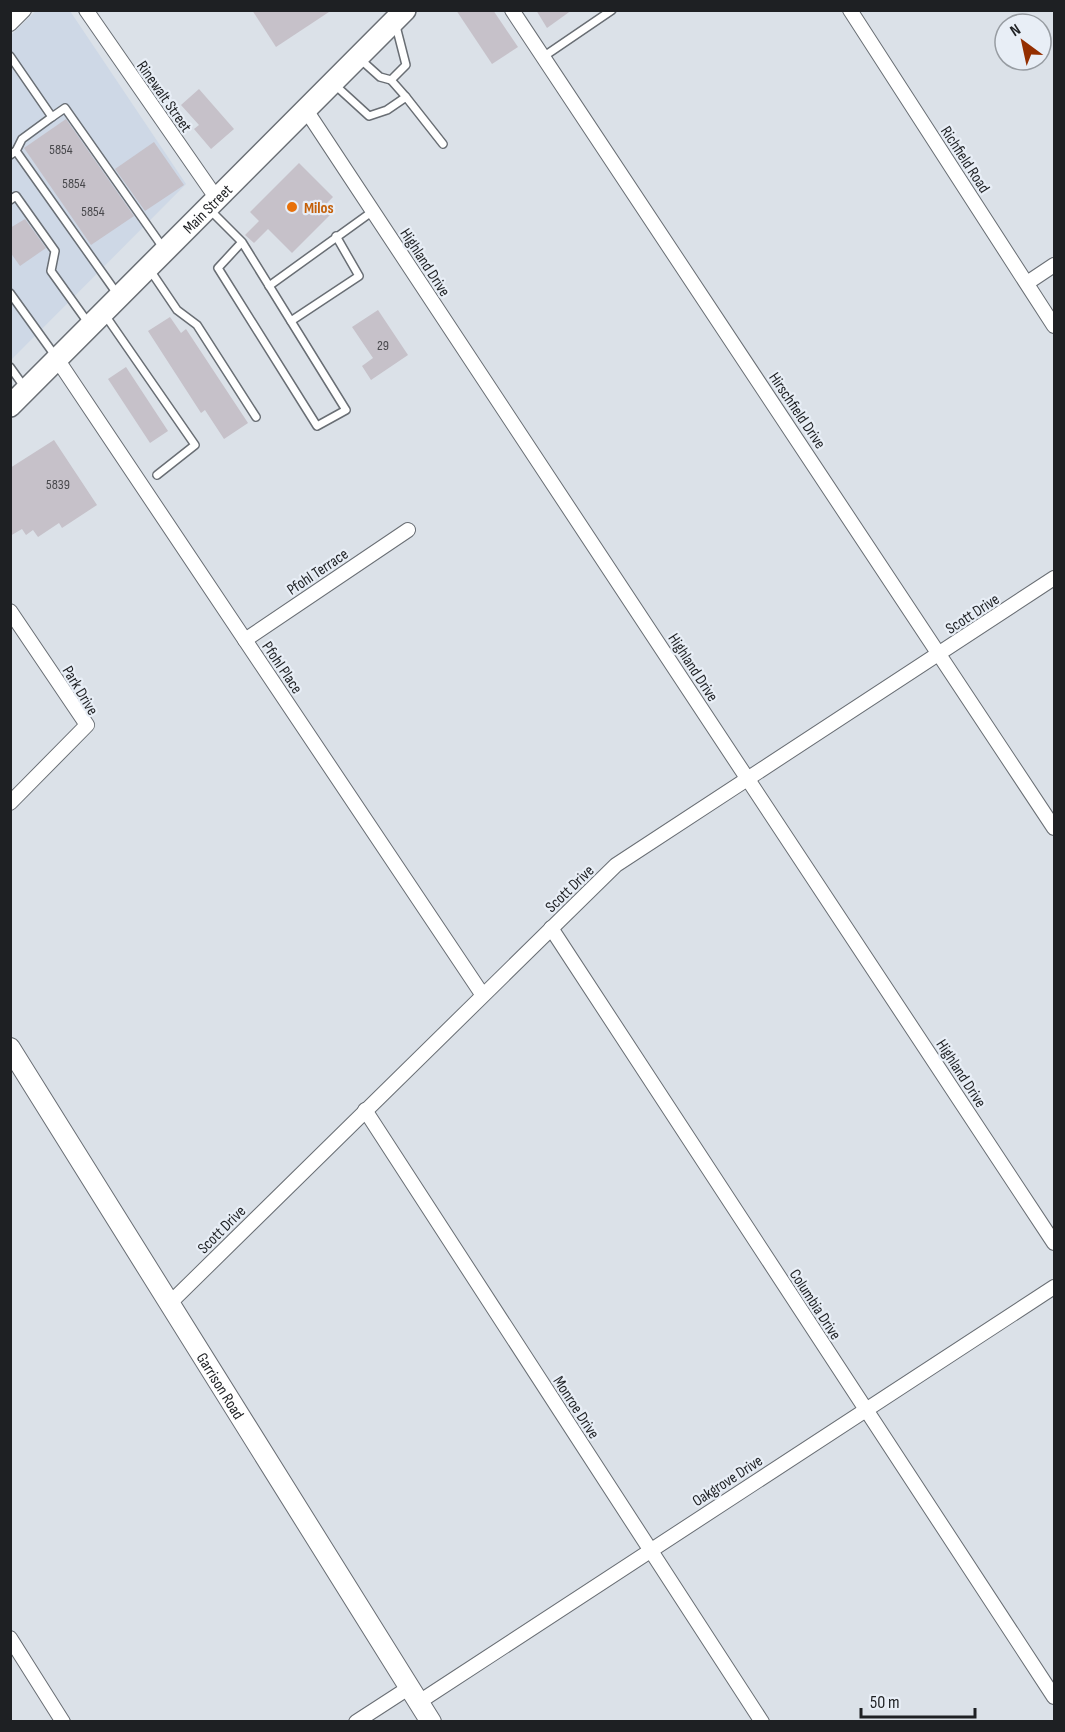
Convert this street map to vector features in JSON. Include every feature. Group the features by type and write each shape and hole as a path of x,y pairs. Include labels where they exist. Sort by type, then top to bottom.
{"main road":[{"name":"Main Street","path":"10,406 358,58 394,14"}],"street":[{"path":"10,24 24,10"},
{"name":"Rinewalt Street","path":"86,10 212,204"},
{"name":"Hirschfield Drive","path":"512,10 1054,828"},
{"name":"Richfield Road","path":"850,10 1054,326"},
{"name":"Highland Drive","path":"306,110 1054,1243"},
{"path":"1027,283 1054,265"},
{"name":"Pfohl Place","path":"57,359 482,994"},
{"name":"Pfohl Terrace","path":"245,640 408,530"},
{"name":"Scott Drive","path":"170,1303 482,994 616,865 1054,578"},
{"name":"Park Drive","path":"10,611 87,725 10,803"},
{"name":"Columbia Drive","path":"551,928 1054,1698"},
{"name":"Garrison Road","path":"10,1047 431,1722"},
{"name":"Monroe Drive","path":"365,1110 762,1722"},
{"name":"Oakgrove Drive","path":"356,1722 414,1695 649,1550 1054,1287"},
{"path":"10,1638 63,1722"}],"lane":[{"path":"543,57 612,10"},
{"path":"391,80 406,66 394,14"},
{"path":"10,56 52,117"},
{"path":"358,58 380,77 391,80 443,144"},
{"path":"333,83 369,116 387,110 406,97"},
{"path":"120,297 13,153 22,139 65,108 166,251"},
{"path":"10,200 16,196 55,251 51,270 97,319 195,445 157,475"},
{"path":"212,204 242,242 346,410 317,426 218,268 242,242"},
{"path":"269,286 373,211"},
{"path":"291,321 359,276 336,236"},
{"path":"149,267 177,310 197,325 256,417"},
{"path":"10,293 57,359"},
{"path":"10,367 27,390"}],"shaded area":[{"path":"36,11 70,11 186,184 11,360 11,35"}],"building":[{"path":"252,10 332,10 276,47"},
{"path":"456,10 493,10 518,47 492,64"},
{"path":"536,10 572,10 547,28"},
{"path":"199,89 234,129 211,149 194,129 199,125 181,105"},
{"path":"66,119 134,216 91,245 24,148"},
{"path":"154,142 184,185 145,211 115,169"},
{"path":"299,163 333,197 326,204 334,211 292,253 268,229 254,243 245,235 259,221 250,212"},
{"path":"25,219 46,248 20,266 10,252 10,228"},
{"path":"378,310 408,355 371,380 362,366 373,358 352,327"},
{"path":"170,317 181,333 186,329 248,423 224,439 205,410 201,413 148,331"},
{"path":"126,367 168,431 150,443 108,379"},
{"path":"54,440 97,505 62,528 59,523 38,537 33,530 26,535 22,529 10,536 10,468"}],"place":[{"name":"Milos","path":"292,207"}]}
